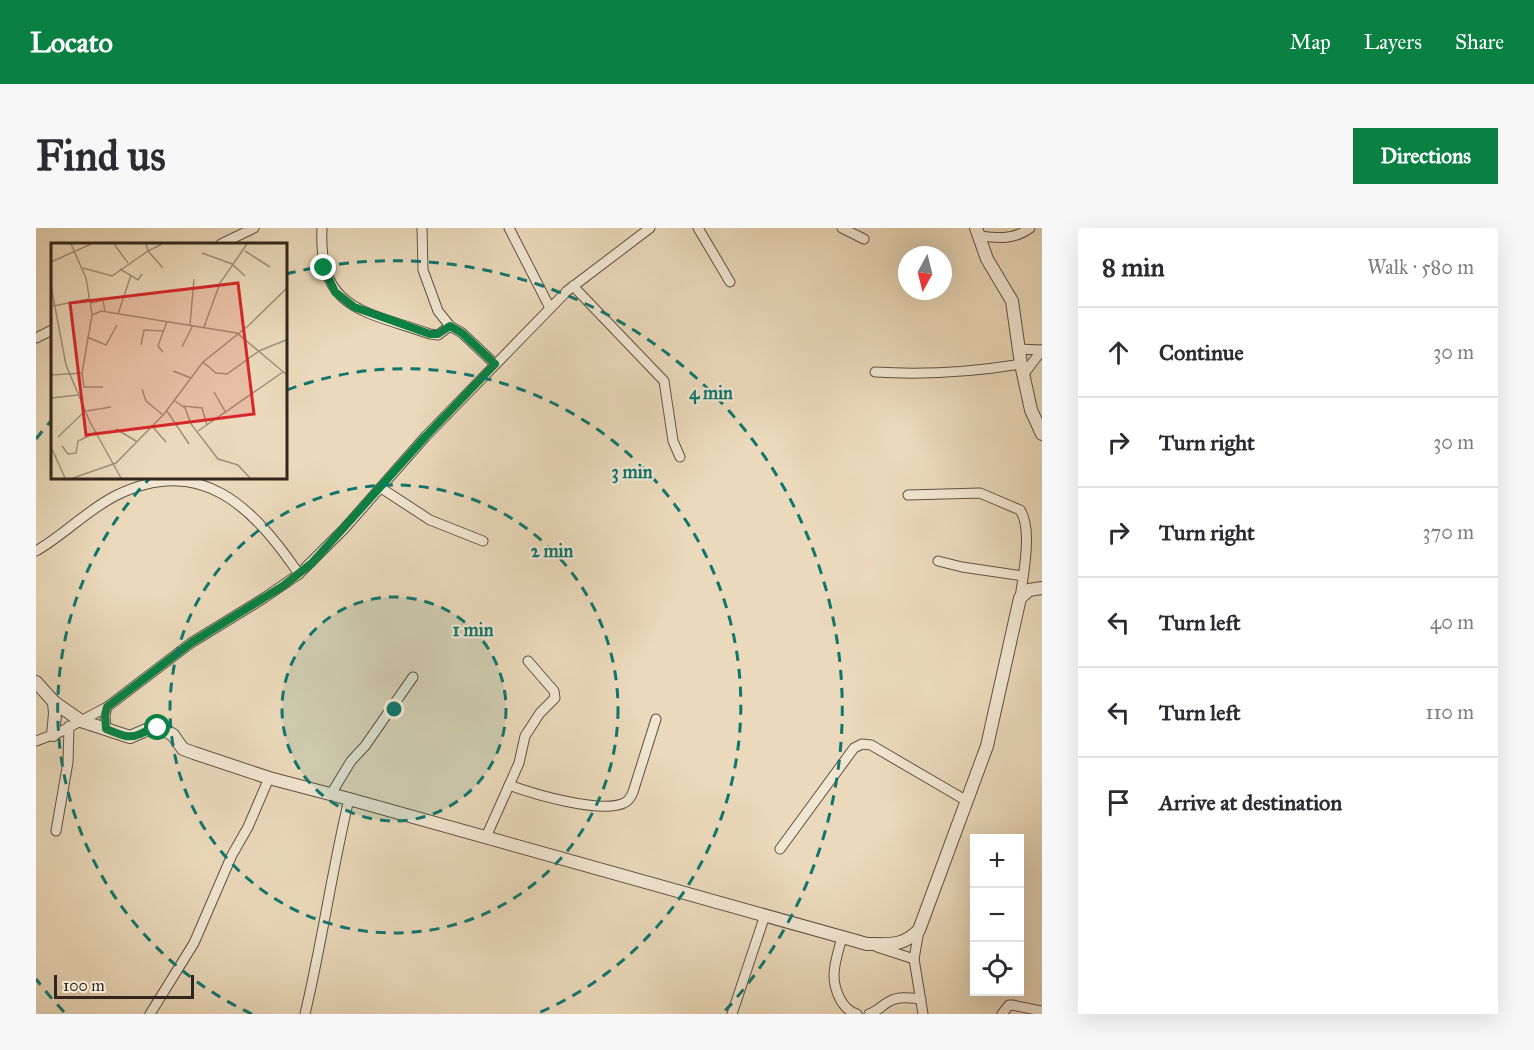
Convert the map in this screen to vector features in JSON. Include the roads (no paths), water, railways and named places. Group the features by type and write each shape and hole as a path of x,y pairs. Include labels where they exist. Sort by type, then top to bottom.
{"street":[{"path":"223,243 254,228"},
{"path":"322,228 321,246 324,268 331,285 343,299 354,307 430,334 438,334 450,326"},
{"path":"422,228 425,277 438,311 450,326 462,333 495,364"},
{"path":"509,228 550,308"},
{"path":"36,741 53,735 107,707 191,643 299,574 381,488 426,436 550,308 573,286 649,228"},
{"path":"698,228 730,282"},
{"path":"842,228 864,239"},
{"path":"1030,228 1010,237 978,232 987,258 1015,308 1017,349 1031,410 1042,434"},
{"path":"573,286 664,381 671,432 680,457"},
{"path":"36,338 51,330"},
{"path":"1017,349 1042,350"},
{"path":"875,372 900,374 1022,369 1042,350"},
{"path":"36,551 85,515 116,496 147,485 184,481 211,489 245,508 278,545 299,574"},
{"path":"381,488 430,520 483,541"},
{"path":"908,495 980,493 1020,510 1023,514 1026,536 1020,597 987,746 919,930 914,959 923,1014"},
{"path":"938,561 1023,576"},
{"path":"1020,597 1029,590 1042,588"},
{"path":"486,837 519,763 525,736 540,712 556,696 528,661"},
{"path":"331,794 351,761 365,746 413,677"},
{"path":"36,682 75,724 106,729 130,737 151,728 163,729 173,735 183,749 269,778 765,915 914,959"},
{"path":"53,735 54,702"},
{"path":"106,729 107,707"},
{"path":"509,785 559,800 594,805 623,804 629,800 633,792 656,719"},
{"path":"56,831 75,724"},
{"path":"780,849 854,748 862,744 871,745 967,801"},
{"path":"150,1014 194,944 232,855 248,827 269,778"},
{"path":"305,1014 317,968 329,892 349,799"},
{"path":"732,1014 765,915"},
{"path":"867,944 898,944 905,942 919,930"},
{"path":"842,937 834,975 845,1007 857,1014"},
{"path":"869,1014 890,1000 921,999"},
{"path":"1002,1014 1009,1005 1042,1011"}]}
